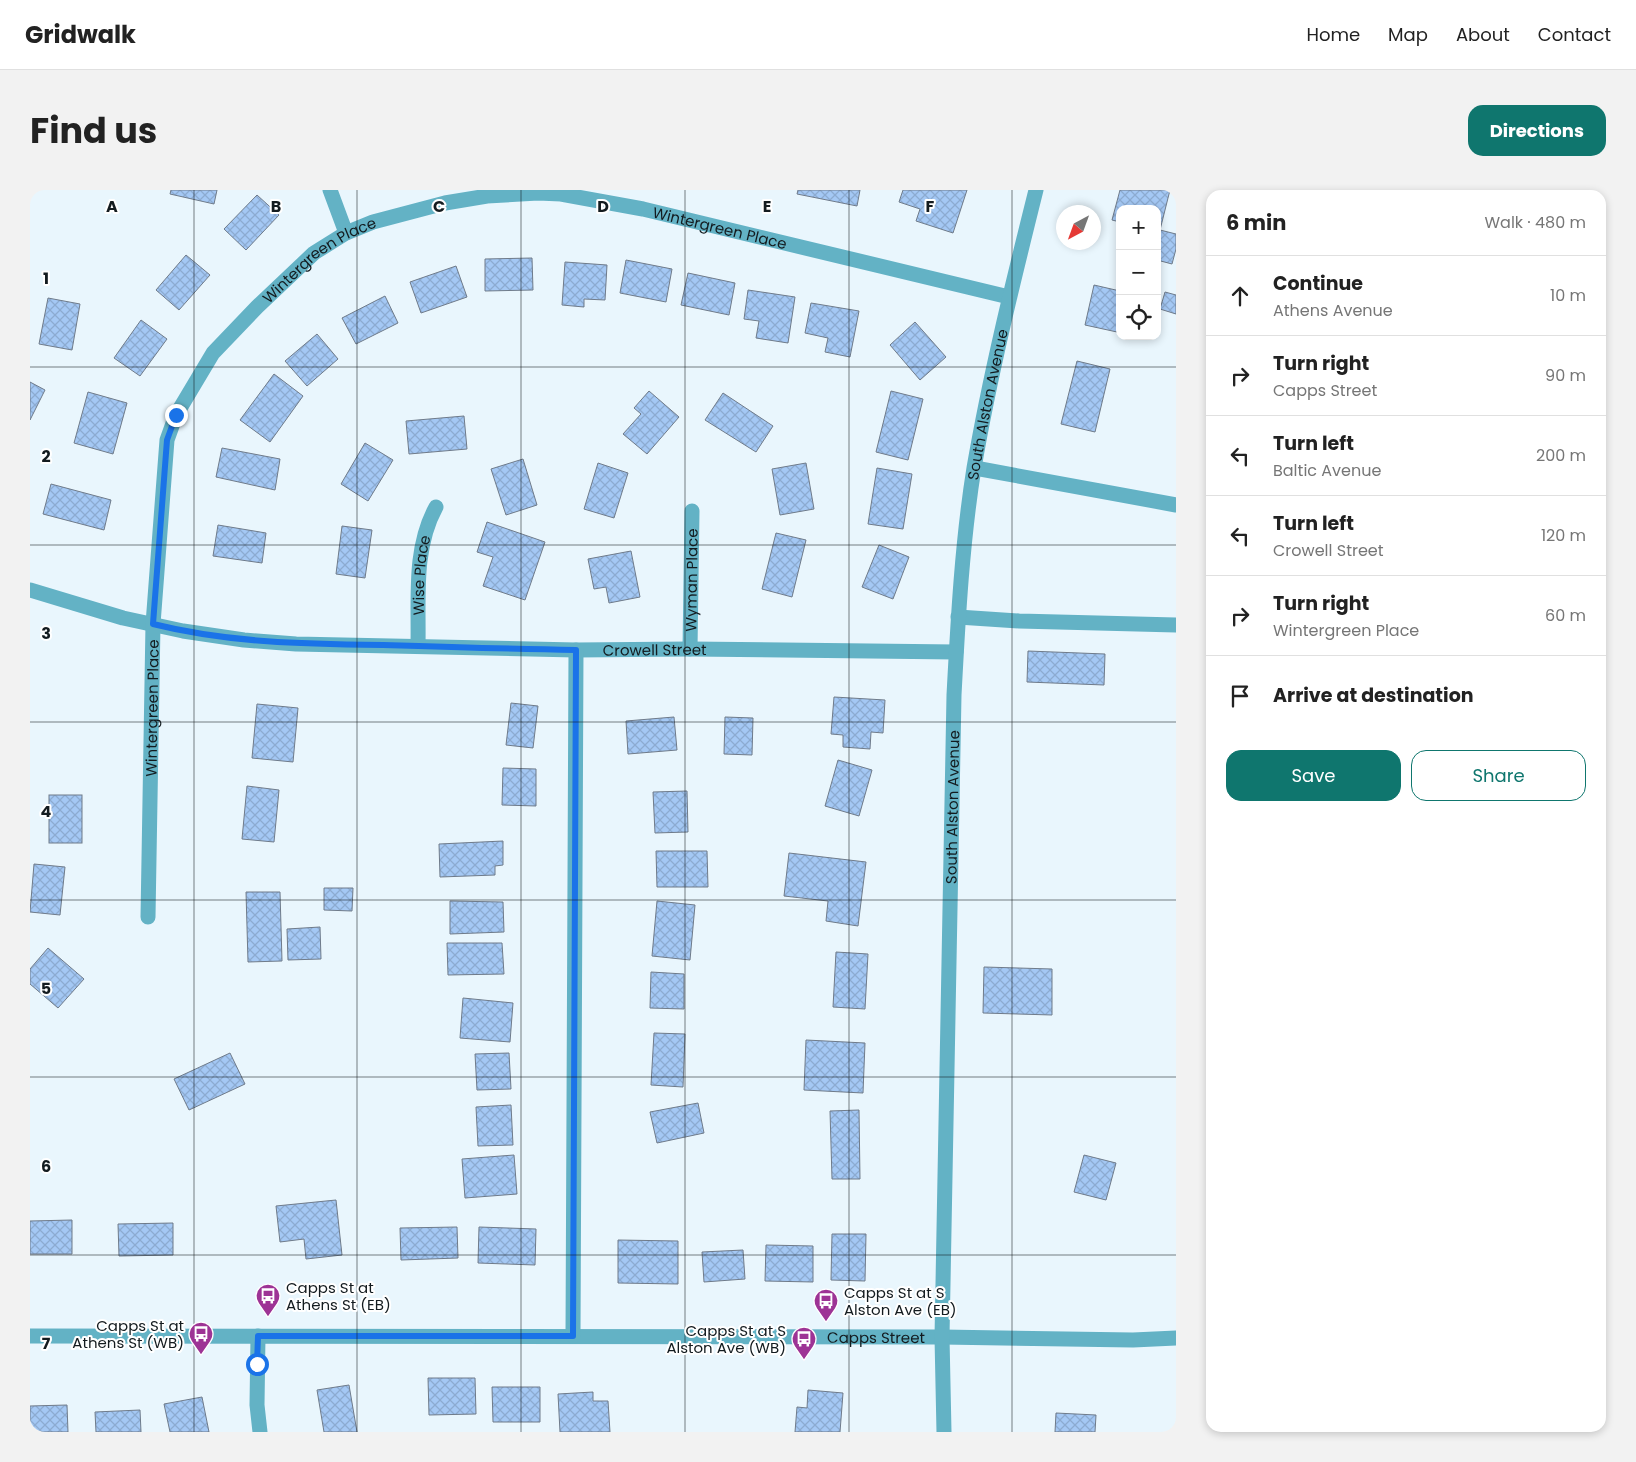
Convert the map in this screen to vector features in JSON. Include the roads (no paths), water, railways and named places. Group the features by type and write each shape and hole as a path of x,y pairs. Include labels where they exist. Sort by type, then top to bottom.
{"street":[{"path":"330,190 346,233"},
{"name":"South Alston Avenue","path":"944,1432 942,1337 958,617 974,468 1009,297 1036,190"},
{"name":"Wintergreen Place","path":"148,917 153,624 167,440 176,415 213,353 257,307 314,254 346,233 374,222 445,203 487,196 538,193 561,194 642,209 1009,297"},
{"path":"974,468 1176,505"},
{"name":"Wise Place","path":"418,646 420,549 426,525 436,507"},
{"name":"Wyman Place","path":"690,649 692,511"},
{"name":"Crowell Street","path":"30,590 95,611 183,631 244,640 576,650 690,649 956,652"},
{"path":"958,617 1176,625"},
{"path":"573,1336 576,650"},
{"name":"Capps Street","path":"30,1336 942,1337 1133,1340 1176,1338"},
{"path":"258,1336 257,1406 260,1432"}],"place":[{"name":"Capps St at Athens St (EB)","path":"268,1317"},
{"name":"Capps St at S Alston Ave (EB)","path":"826,1322"},
{"name":"Capps St at Athens St (WB)","path":"201,1355"},
{"name":"Capps St at S Alston Ave (WB)","path":"804,1360"}]}
